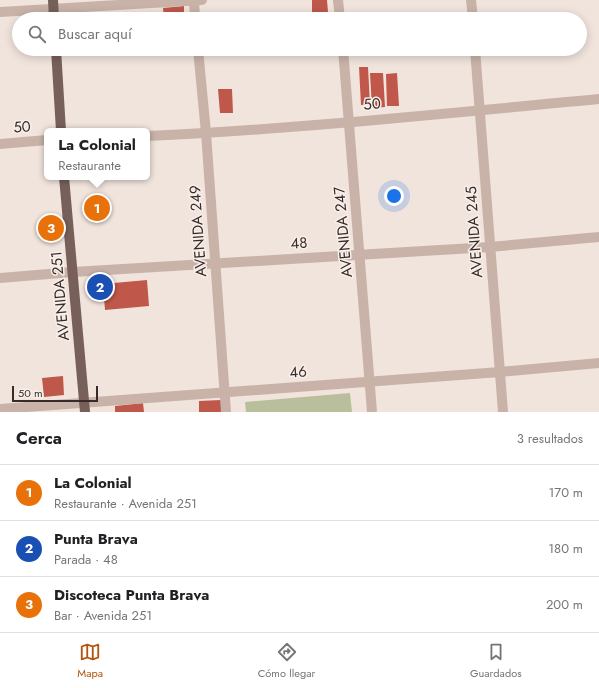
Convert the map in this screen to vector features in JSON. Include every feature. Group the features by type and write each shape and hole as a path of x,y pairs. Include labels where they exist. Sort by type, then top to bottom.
{"main road":[{"path":"56,56 61,128"},
{"name":"AVENIDA 251","path":"64,180 85,407"}],"street":[{"path":"0,12 54,10 196,0 196,12"},
{"path":"338,0 339,12"},
{"path":"471,0 472,12"},
{"name":"AVENIDA 249","path":"199,56 216,262 226,412"},
{"name":"AVENIDA 247","path":"344,56 372,412"},
{"name":"AVENIDA 245","path":"476,56 503,412"},
{"name":"50","path":"150,136 206,133 599,99"},
{"name":"50","path":"0,144 44,140"},
{"name":"48","path":"0,278 216,262 490,247 599,237"},
{"name":"46","path":"0,408 85,407 224,392 500,372 599,363"}],"green space":[{"path":"350,393 352,412 246,412 245,402"}],"building":[{"path":"312,0 327,0 328,12 312,12"},
{"path":"184,6 184,12 163,12 163,8"},
{"path":"359,67 368,67 370,105 361,105"},
{"path":"370,73 383,73 385,107 372,108"},
{"path":"397,73 399,106 387,106 386,74"},
{"path":"218,89 232,89 233,113 220,113"},
{"path":"147,280 149,306 105,310 103,284"},
{"path":"63,376 64,395 44,397 42,378"},
{"path":"221,400 222,412 199,412 199,401"},
{"path":"143,403 144,412 115,412 115,406"}],"place":[{"name":"La Colonial","path":"97,208"},
{"name":"Discoteca Punta Brava","path":"51,228"},
{"name":"Punta Brava","path":"100,287"}]}
